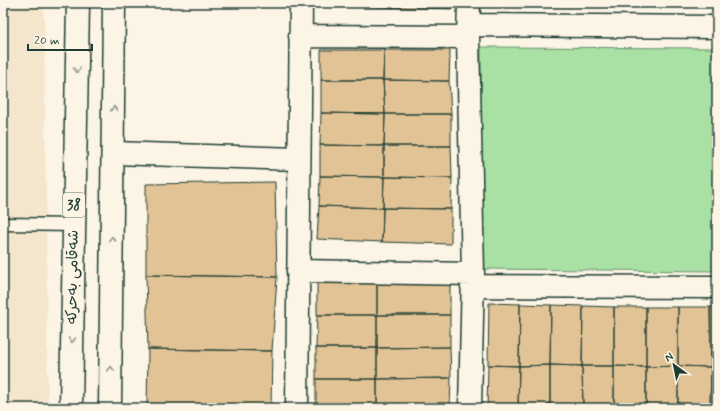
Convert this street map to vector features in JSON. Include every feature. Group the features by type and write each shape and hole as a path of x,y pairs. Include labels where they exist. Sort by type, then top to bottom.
{"street":[{"name":"شەقامی بەحرکە","path":"71,408 78,3"},
{"path":"110,408 114,3"},
{"path":"297,408 301,3"},
{"path":"469,3 468,31 472,280 470,408"},
{"path":"300,36 468,31 717,28"},
{"path":"113,153 299,159"},
{"path":"298,271 472,280 717,288"}],"lane":[{"path":"3,224 74,225"}],"shaded area":[{"path":"3,3 44,3 48,408 3,408"}],"green space":[{"path":"481,47 717,48 717,271 481,269"}],"building":[{"path":"316,3 378,3 378,7 316,5"},
{"path":"378,3 454,3 453,9 378,7"},
{"path":"491,3 522,3 522,6 491,6"},
{"path":"522,3 554,3 554,6 522,6"},
{"path":"554,3 586,3 586,6 554,6"},
{"path":"586,3 617,3 617,6 586,6"},
{"path":"617,3 650,3 650,6 617,6"},
{"path":"650,3 681,3 681,5 650,6"},
{"path":"681,3 714,3 714,5 681,5"},
{"path":"321,50 384,50 383,80 321,80"},
{"path":"384,50 450,50 449,81 383,80"},
{"path":"321,80 383,80 385,114 321,113"},
{"path":"383,80 449,81 451,114 385,114"},
{"path":"321,113 385,114 384,146 320,145"},
{"path":"385,114 451,114 451,146 384,146"},
{"path":"320,145 384,146 384,177 320,176"},
{"path":"384,146 451,146 452,178 384,177"},
{"path":"320,176 384,177 383,208 319,206"},
{"path":"384,177 452,178 451,209 383,208"},
{"path":"275,182 277,277 146,275 146,184"},
{"path":"319,206 383,208 382,242 317,239"},
{"path":"383,208 451,209 451,244 382,242"},
{"path":"146,275 277,277 272,351 148,349"},
{"path":"317,282 377,283 377,315 317,315"},
{"path":"377,283 450,283 450,315 377,315"},
{"path":"489,303 520,304 519,366 488,365"},
{"path":"520,304 551,305 550,365 519,366"},
{"path":"551,305 583,306 582,366 550,365"},
{"path":"583,306 614,307 614,366 582,366"},
{"path":"614,307 646,307 646,367 614,366"},
{"path":"646,307 678,307 678,366 646,367"},
{"path":"678,307 710,307 711,367 678,366"},
{"path":"710,307 717,307 717,367 711,367"},
{"path":"317,315 377,315 377,348 316,348"},
{"path":"377,315 450,315 450,347 377,348"},
{"path":"450,347 451,378 377,379 377,348"},
{"path":"316,348 377,348 377,379 316,379"},
{"path":"148,349 272,351 271,408 147,408"},
{"path":"488,365 519,366 518,408 487,408"},
{"path":"550,365 582,366 583,408 550,408"},
{"path":"550,365 550,408 518,408 519,366"},
{"path":"582,366 614,366 614,408 583,408"},
{"path":"614,366 646,367 646,408 614,408"},
{"path":"678,366 678,408 646,408 646,367"},
{"path":"678,366 711,367 710,408 678,408"},
{"path":"711,367 717,367 717,408 710,408"},
{"path":"451,378 450,408 377,408 377,379"},
{"path":"316,379 377,379 377,408 316,408"}]}
